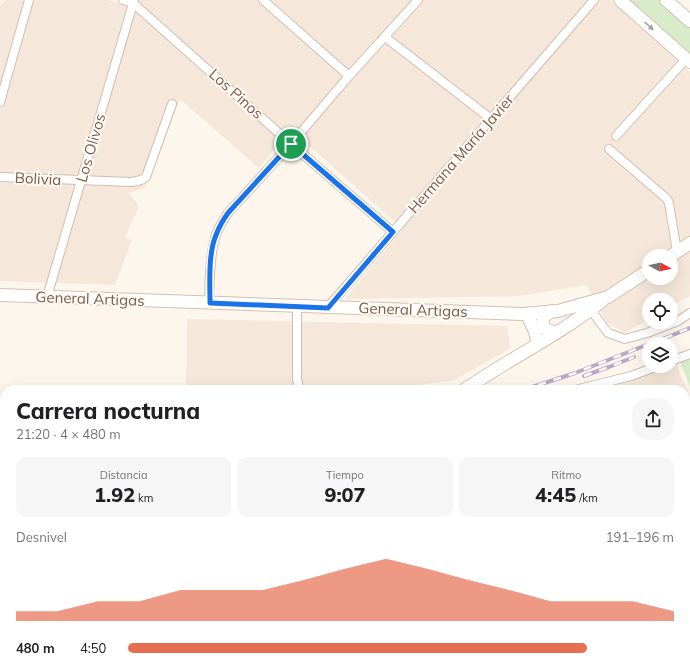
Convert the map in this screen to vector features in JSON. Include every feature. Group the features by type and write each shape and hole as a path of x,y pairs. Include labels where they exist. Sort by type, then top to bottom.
{"street":[{"path":"0,102 29,0"},
{"path":"123,0 134,2"},
{"path":"263,0 350,76"},
{"path":"210,303 210,264 212,248 220,226 228,213 418,0"},
{"name":"Hermana María Javier","path":"328,308 594,0"},
{"path":"616,136 688,60 620,0"},
{"path":"666,0 690,21"},
{"name":"Los Pinos","path":"134,2 291,144 393,232"},
{"name":"Los Olivos","path":"46,297 134,2"},
{"path":"385,36 491,119"},
{"name":"Bolivia","path":"0,177 81,181 132,182 141,180 146,177 172,104"},
{"path":"609,149 667,199 669,203 674,249"},
{"path":"678,251 690,243"},
{"name":"General Artigas","path":"0,295 526,316 555,311 608,297 642,275"},
{"path":"471,385 560,331 608,297"},
{"path":"297,306 298,385"},
{"path":"591,310 608,333 626,339 678,321 690,313"},
{"path":"526,316 543,325 548,331 552,332 560,331 564,325 565,319 562,314 555,311 548,313 544,318 543,325 530,349"},
{"path":"526,316 535,331 536,337"},
{"path":"678,358 690,354"},
{"path":"596,385 642,372"}],"shaded area":[{"path":"6,0 108,0 126,5 128,0 610,0 690,72 690,296 678,302 678,293 642,293 642,323 624,333 607,322 586,285 519,296 345,299 403,229 290,129 259,168 180,99 146,187 129,193 139,206 125,237 132,240 115,285 0,281 0,6"},
{"path":"187,319 507,326 511,348 455,380 418,385 186,385"},
{"path":"678,369 685,385 613,385 650,373 678,373"}],"green space":[{"path":"625,0 659,0 690,27 690,56"},
{"path":"690,357 690,385 689,385 680,361"}],"railway":[{"path":"668,337 690,328"},
{"path":"538,385 575,373 642,347"},
{"path":"584,376 634,357"}],"route":[{"path":"291,144 393,232 328,308 210,303 210,264 212,248 220,226 228,213 291,144"}]}
